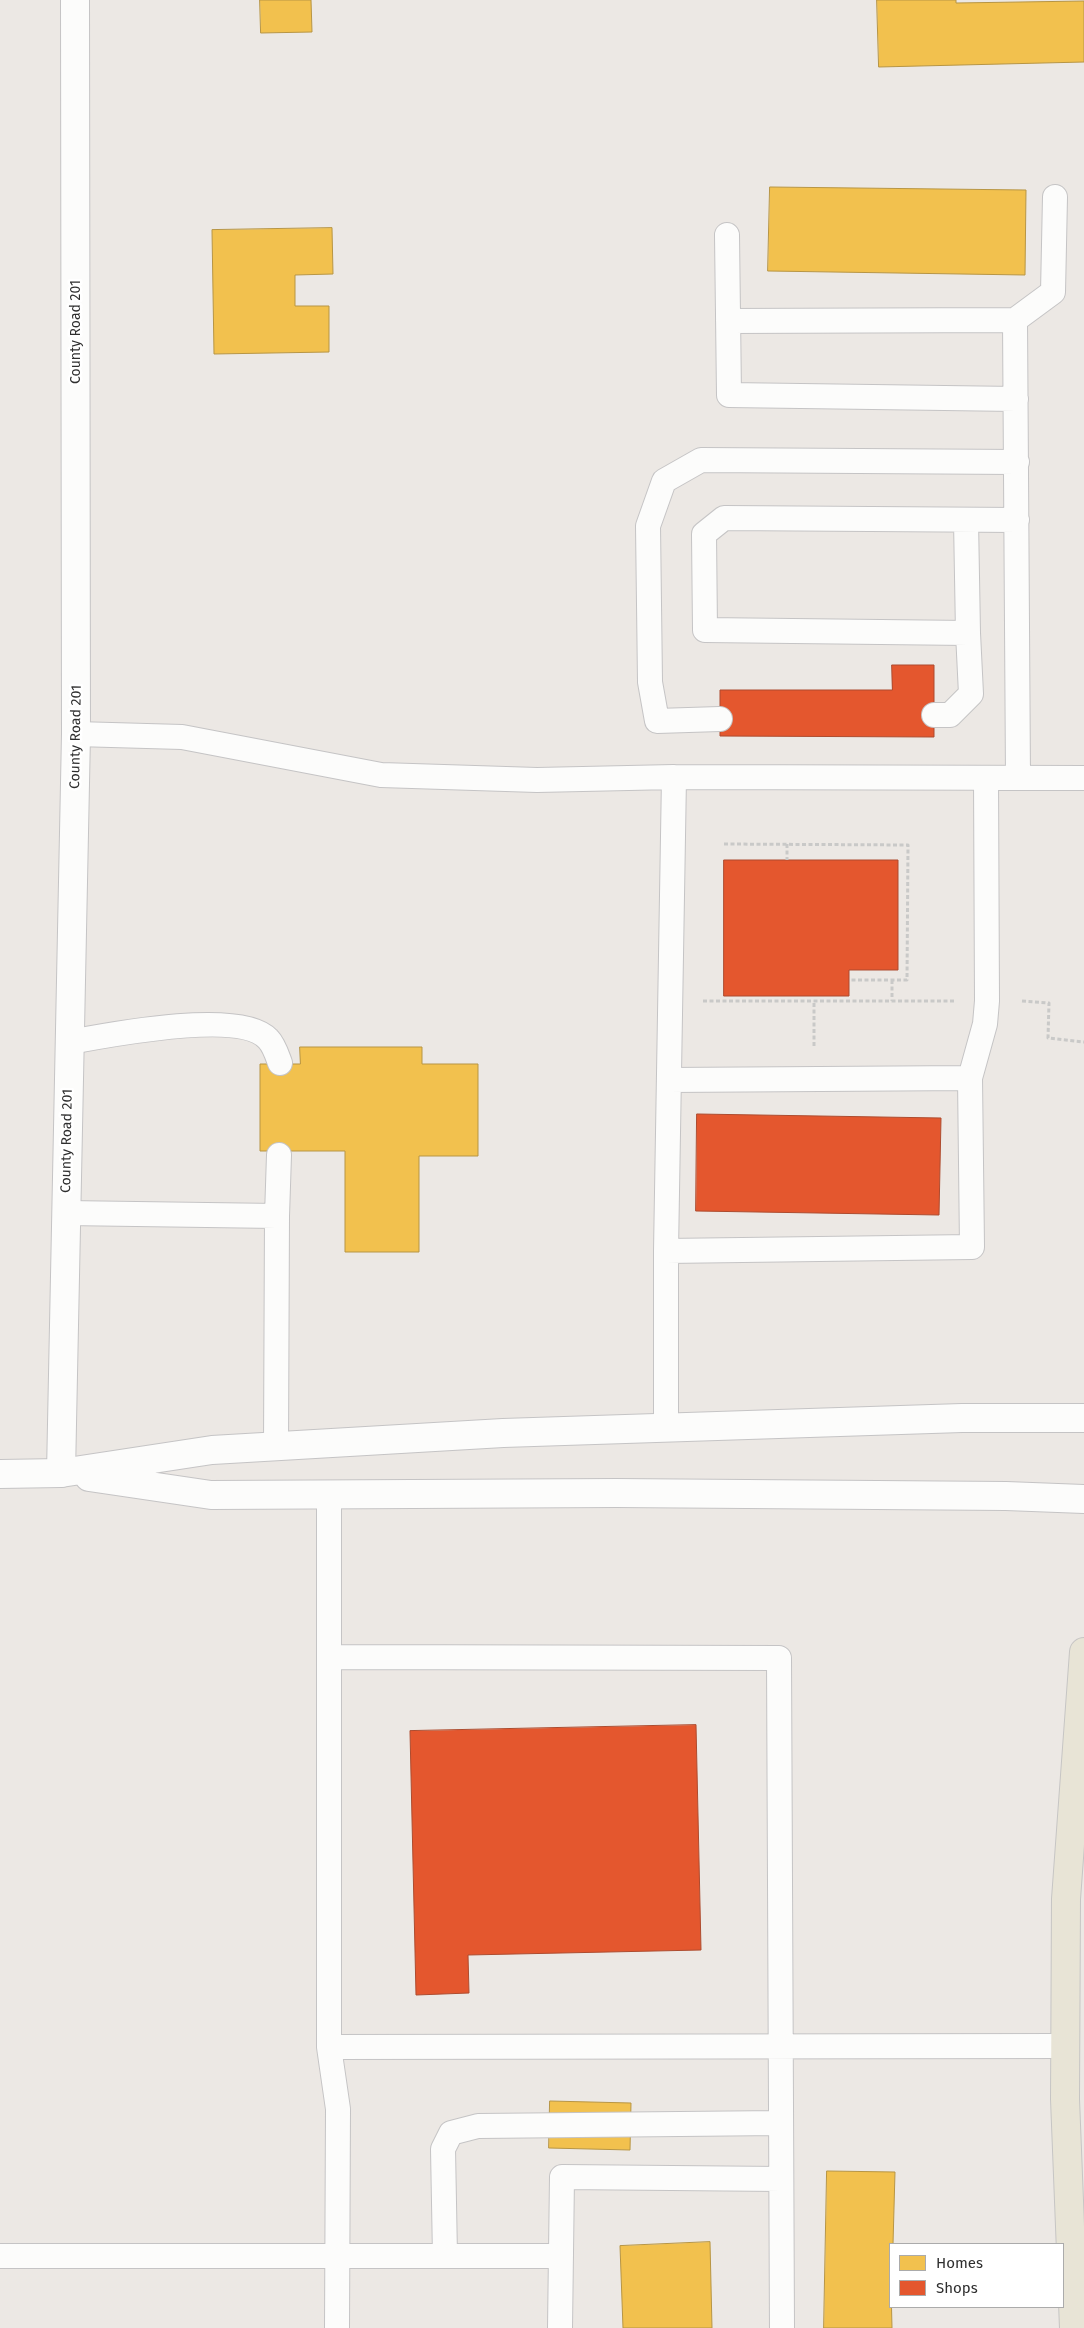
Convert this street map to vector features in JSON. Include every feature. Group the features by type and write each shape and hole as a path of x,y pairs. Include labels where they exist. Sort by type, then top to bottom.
{"main road":[{"path":"1074,2328 1065,2046 1066,1899 1077,1724 1084,1652"}],"street":[{"name":"County Road 201","path":"61,1473 76,734 75,0"},
{"path":"0,1474 61,1473 212,1450 503,1433 962,1418 1084,1418"},
{"path":"61,1473 211,1495 694,1494 1006,1496 1084,1499"}],"lane":[{"path":"728,320 1015,320 1053,292 1054,197"},
{"path":"727,235 729,395 1016,400"},
{"path":"1015,320 1018,778"},
{"path":"720,719 657,721 650,682 648,526 664,481 701,460 1016,462"},
{"path":"968,633 705,630 704,534 724,518 1016,520"},
{"path":"934,715 950,715 971,694 966,520"},
{"path":"76,734 182,737 381,775 538,780 674,777 1084,778"},
{"path":"666,1428 666,1251 674,777"},
{"path":"666,1251 972,1247 970,1078 985,1024 987,1001 986,778"},
{"path":"70,1042 181,1024 231,1027 257,1031 268,1038 280,1063"},
{"path":"669,1080 970,1078"},
{"path":"276,1446 279,1155"},
{"path":"66,1213 277,1216"},
{"path":"328,1494 328,2047 338,2109 337,2328"},
{"path":"328,1656 779,1658 782,2328"},
{"path":"328,2047 1065,2046"},
{"path":"445,2256 443,2149 451,2133 478,2126 780,2124"},
{"path":"560,2328 562,2178 781,2179"},
{"path":"0,2256 561,2256"}],"path":[{"path":"724,844 908,846 907,980 848,980"},
{"path":"787,844 787,860"},
{"path":"892,980 892,1001"},
{"path":"824,996 824,1001"},
{"path":"697,1001 960,1001"},
{"path":"814,1001 814,1078"},
{"path":"1022,1001 1049,1003 1048,1038 1084,1042"}],"building: Homes":[{"path":"260,0 311,0 312,32 261,33"},
{"path":"877,0 956,0 956,3 1084,1 1084,62 879,67"},
{"path":"770,187 1026,190 1025,275 768,271"},
{"path":"332,228 333,274 295,275 295,306 329,306 329,352 214,354 212,230"},
{"path":"300,1047 422,1047 422,1064 478,1064 478,1156 419,1156 419,1252 345,1252 345,1151 260,1151 260,1064 300,1064"},
{"path":"550,2101 631,2103 630,2150 549,2148"},
{"path":"827,2171 895,2172 893,2243 889,2243 889,2308 892,2308 892,2328 824,2328"},
{"path":"710,2242 712,2328 623,2328 620,2246"}],"building: Shops":[{"path":"892,665 934,665 934,737 720,736 720,690 892,690"},
{"path":"724,860 898,860 898,970 849,970 849,996 724,996"},
{"path":"697,1114 941,1118 939,1215 696,1211"},
{"path":"696,1725 701,1950 468,1955 469,1993 416,1995 410,1731"}]}
